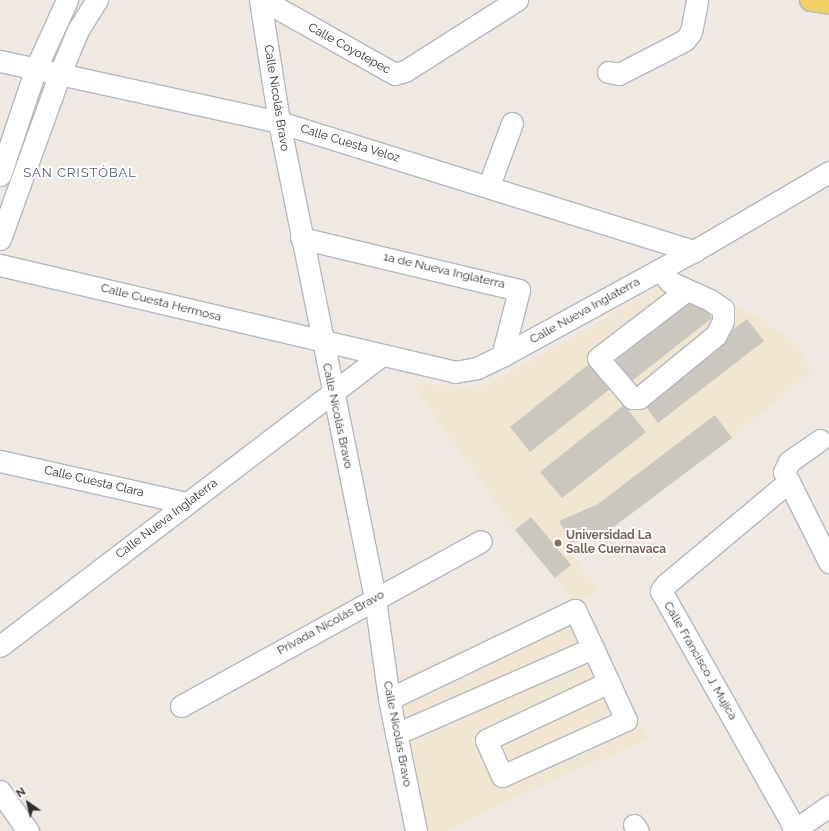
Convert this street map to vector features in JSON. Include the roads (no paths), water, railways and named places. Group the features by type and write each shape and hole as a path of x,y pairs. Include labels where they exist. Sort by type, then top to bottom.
{"main road":[{"path":"811,0 829,3"}],"street":[{"path":"0,175 36,68 67,0"},
{"path":"0,239 60,73 78,30 97,0"},
{"name":"Calle Coyotepec","path":"261,0 395,74 405,71 502,4"},
{"name":"Calle Nicolás Bravo","path":"261,0 278,122 321,342 333,392 375,599 389,699 416,831"},
{"path":"608,72 624,72 685,40 691,32 697,0"},
{"name":"Calle Cuesta Veloz","path":"0,61 278,122 488,185 694,251"},
{"path":"488,185 512,123"},
{"name":"Calle Nueva Inglaterra","path":"321,342 455,372 478,368 660,270 829,172"},
{"name":"1a de Nueva Inglaterra","path":"301,238 519,290 502,356"},
{"name":"Calle Cuesta Hermosa","path":"0,265 321,342"},
{"path":"660,270 670,282 687,290 723,309 723,322 716,335 638,398 632,398 598,358 687,290"},
{"name":"Calle Nueva Inglaterra","path":"0,646 380,356"},
{"path":"820,440 789,462 784,472 787,482 829,562"},
{"name":"Calle Cuesta Clara","path":"0,461 187,503"},
{"name":"Calle Francisco J. Mujica","path":"787,482 666,584 661,591 794,830"},
{"name":"Privada Nicolás Bravo","path":"181,706 481,541"},
{"path":"389,699 575,610 609,682 626,720 502,776 486,740 609,682"},
{"path":"396,734 593,648"},
{"path":"4,805 28,831"},
{"path":"794,830 829,806"}],"place":[{"name":"Universidad La Salle Cuernavaca","path":"558,543"}],"district":[{"name":"SAN CRISTÓBAL","path":"80,173"}]}
